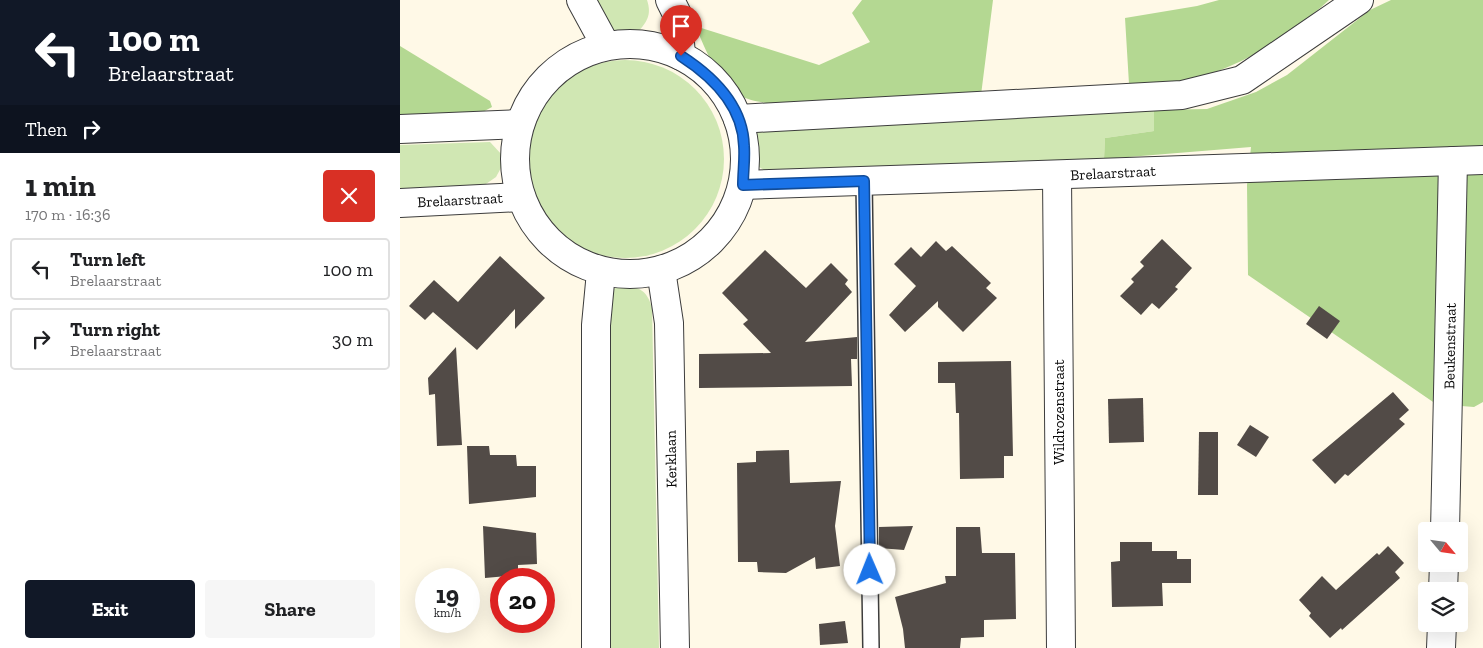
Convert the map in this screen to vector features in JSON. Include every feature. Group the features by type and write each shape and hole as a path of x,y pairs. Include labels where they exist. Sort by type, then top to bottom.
{"street":[{"path":"581,0 606,46"},
{"path":"670,0 678,16 681,56"},
{"path":"738,119 1182,95 1242,80 1359,0"},
{"name":"Brelaarstraat","path":"650,45 681,56 705,71 717,85 738,119 744,144 743,185 728,220 702,249 681,262 661,270 626,274 601,272 565,255 541,233 521,197 515,166 515,147 520,124 534,96 552,74 576,57 606,46 650,45"},
{"path":"400,130 520,124"},
{"name":"Brelaarstraat","path":"743,185 1057,176 1210,168 1483,160"},
{"name":"Beukenstraat","path":"1445,522 1453,161"},
{"name":"Wildrozenstraat","path":"1057,176 1061,648"},
{"name":"Brelaarstraat","path":"400,203 521,197"},
{"name":"Kerklaan","path":"661,270 668,323 675,648"},
{"path":"596,648 596,325 601,272"},
{"path":"1441,648 1442,632"}],"lane":[{"path":"864,181 871,648"}],"green space":[{"path":"594,0 647,0 648,18 637,33 628,34 614,30 601,15"},
{"path":"862,0 993,0 981,95 892,103 816,106 782,105 754,101 736,93 722,79 695,26 819,65 870,42 852,13"},
{"path":"1219,0 1329,0 1281,38 1244,60 1225,68 1187,80 1129,84 1125,18 1197,6"},
{"path":"1391,0 1483,0 1483,402 1474,407 1436,404 1248,275 1247,185 1251,147 1104,159 1105,138 1154,131 1154,110 1207,109 1256,92 1287,75 1370,10"},
{"path":"400,46 490,101 492,107 477,115 400,116"},
{"path":"615,60 635,60 654,64 672,72 688,82 702,96 720,130 724,159 720,188 712,206 702,222 688,236 654,254 635,258 615,258 596,254 578,246 562,236 548,222 530,188 526,169 526,149 530,130 538,112 548,96 562,82 596,64"},
{"path":"1154,110 1154,131 1105,138 1104,159 772,175 751,162 749,153 750,141 757,130"},
{"path":"490,142 502,155 502,166 496,177 483,186 400,191 400,145"},
{"path":"624,285 635,287 642,291 648,298 652,308 659,648 608,648 603,315 613,289"}],"building":[{"path":"1162,239 1192,268 1175,287 1178,289 1159,309 1152,303 1141,315 1120,296 1134,282 1131,279 1144,266 1140,262"},
{"path":"936,241 946,251 952,246 991,283 986,288 997,298 963,332 938,307 938,301 905,332 889,315 916,286 894,264 911,247 921,257"},
{"path":"765,250 806,288 831,263 848,280 845,284 852,292 805,342 857,337 857,359 851,359 852,386 699,388 699,354 771,353 743,324 748,320 722,293"},
{"path":"500,256 545,298 515,329 515,309 477,350 433,312 425,320 409,306 434,280 458,302"},
{"path":"1319,306 1340,321 1327,339 1306,324"},
{"path":"456,347 462,445 437,446 435,394 429,395 428,378"},
{"path":"1011,361 1013,456 1004,456 1004,478 960,479 959,413 956,413 955,383 938,383 938,362"},
{"path":"1393,392 1409,410 1399,419 1405,424 1348,476 1345,474 1335,484 1312,460"},
{"path":"1143,398 1144,442 1109,443 1108,399"},
{"path":"1250,425 1269,437 1256,457 1237,445"},
{"path":"1199,432 1218,432 1218,495 1198,495"},
{"path":"467,446 489,446 490,455 516,455 517,466 536,466 536,497 469,504"},
{"path":"789,450 790,483 841,481 835,526 840,566 816,569 815,557 786,573 758,572 757,562 738,562 737,463 756,462 756,451"},
{"path":"483,526 536,533 537,564 518,565 518,568 490,568 490,578 485,578"},
{"path":"913,526 904,550 879,548 879,527"},
{"path":"956,527 980,527 982,553 1015,553 1016,619 984,620 984,637 961,638 960,648 905,648 903,629 895,597 946,583 945,576 956,576"},
{"path":"1120,542 1152,542 1152,551 1177,551 1177,559 1191,559 1191,583 1162,583 1163,606 1112,607 1111,562 1120,561"},
{"path":"1388,546 1404,563 1395,572 1400,578 1342,630 1341,628 1330,638 1309,616 1311,613 1299,600 1322,576 1336,590 1377,553 1379,555"},
{"path":"845,621 848,643 820,645 819,624"}],"route":[{"path":"681,56 705,71 723,91 738,119 744,144 743,185 864,181 870,570"}]}
